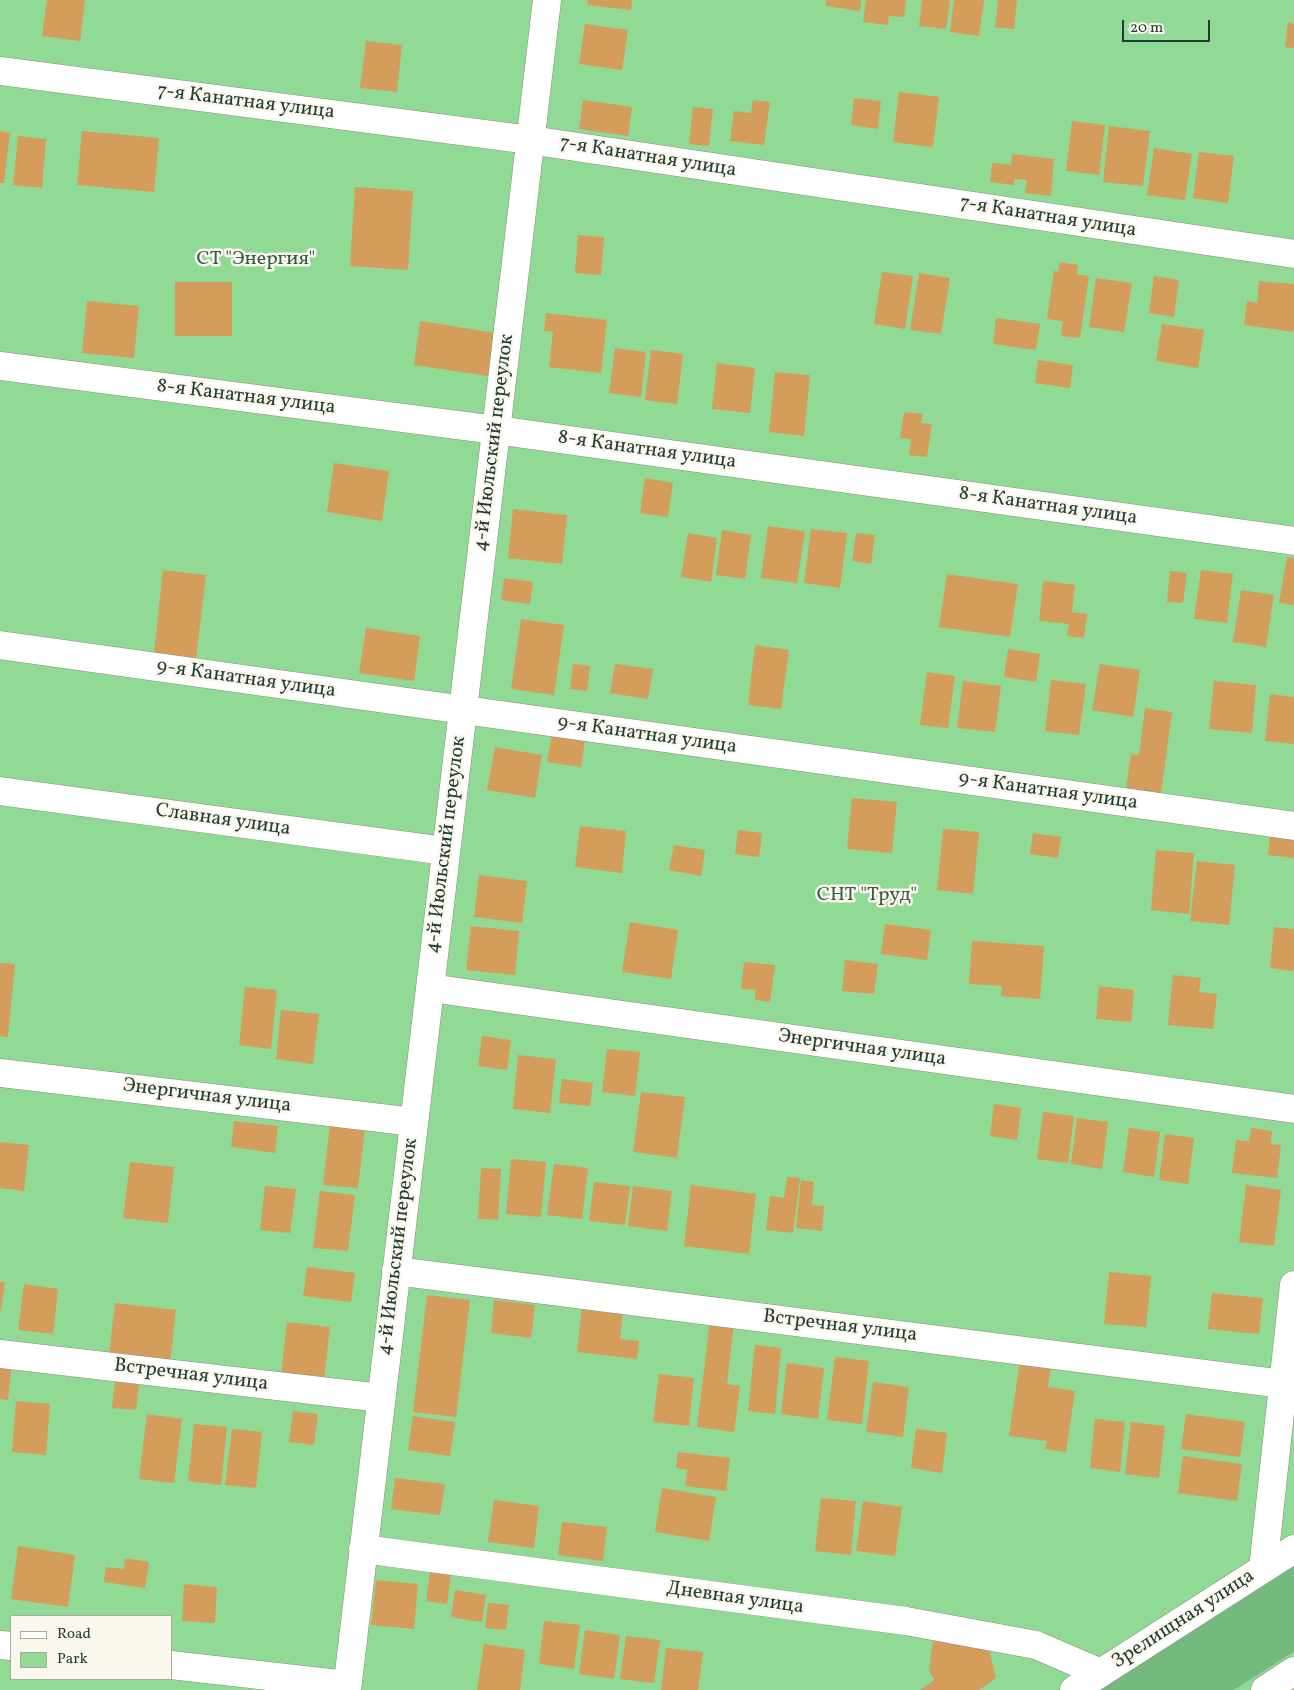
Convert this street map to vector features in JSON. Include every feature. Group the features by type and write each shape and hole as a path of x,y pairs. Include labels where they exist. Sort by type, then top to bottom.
{"street":[{"name":"4-й Июльский переулок","path":"347,1687 547,0"},
{"name":"7-я Канатная улица","path":"0,71 530,140 1294,254"},
{"name":"8-я Канатная улица","path":"0,366 496,430 1294,541"},
{"name":"9-я Канатная улица","path":"0,645 1294,826"},
{"name":"Славная улица","path":"0,791 446,851"},
{"name":"Энергичная улица","path":"430,988 1294,1109"},
{"name":"Энергичная улица","path":"0,1073 414,1122"},
{"name":"Встречная улица","path":"396,1271 1283,1384"},
{"path":"1263,1569 1294,1285"},
{"name":"Встречная улица","path":"0,1354 381,1398"},
{"name":"Зрелищная улица","path":"1074,1690 1294,1549"},
{"name":"Дневная улица","path":"363,1550 906,1621 1036,1645 1101,1673"},
{"path":"172,1665 347,1687"},
{"path":"1265,1690 1294,1671"}],"green space":[{"path":"0,0 1294,0 1294,1544 1059,1690 0,1690"},
{"path":"1294,1566 1294,1652 1234,1690 1098,1690"},
{"path":"1294,1652 1294,1690 1234,1690"}],"building":[{"path":"47,0 85,0 80,41 42,36"},
{"path":"588,0 632,0 631,10 587,5"},
{"path":"826,0 861,0 860,11 826,6"},
{"path":"866,0 906,0 904,17 889,16 888,25 863,22"},
{"path":"922,0 950,0 946,29 919,26"},
{"path":"954,0 984,0 979,36 950,32"},
{"path":"998,0 1017,0 1014,29 995,27"},
{"path":"1288,23 1294,24 1294,48 1285,47"},
{"path":"585,24 628,30 622,70 579,64"},
{"path":"366,41 402,45 397,92 360,88"},
{"path":"899,92 939,97 933,147 893,142"},
{"path":"854,98 881,101 878,129 851,125"},
{"path":"583,100 632,107 628,136 579,129"},
{"path":"753,100 770,102 764,145 730,141 734,111 751,113"},
{"path":"693,107 713,109 709,146 689,144"},
{"path":"1072,121 1105,125 1099,175 1066,171"},
{"path":"1109,126 1150,131 1143,186 1103,182"},
{"path":"0,131 10,133 4,183 0,183"},
{"path":"82,131 159,138 154,192 77,185"},
{"path":"18,136 46,139 42,188 13,185"},
{"path":"1154,148 1192,154 1185,200 1147,195"},
{"path":"1199,152 1234,156 1228,203 1193,198"},
{"path":"1012,154 1054,159 1051,196 1025,193 1027,180 1014,179 1014,185 990,182 992,163 1011,165"},
{"path":"355,187 413,191 408,270 350,266"},
{"path":"578,235 604,237 601,275 575,273"},
{"path":"1060,262 1078,265 1077,274 1089,276 1080,338 1061,336 1063,321 1047,319 1054,271 1058,271"},
{"path":"882,272 913,276 905,329 874,324"},
{"path":"919,273 950,278 941,334 910,330"},
{"path":"1154,276 1179,280 1174,317 1149,313"},
{"path":"1096,278 1132,283 1124,332 1089,327"},
{"path":"1259,281 1294,284 1294,332 1244,325 1247,301 1257,303"},
{"path":"175,282 232,282 232,336 175,336"},
{"path":"87,301 139,306 134,358 82,353"},
{"path":"546,313 607,320 601,373 549,367 553,332 544,331"},
{"path":"996,318 1040,324 1036,350 993,344"},
{"path":"420,321 502,334 495,377 414,365"},
{"path":"1162,324 1204,330 1198,368 1156,361"},
{"path":"615,348 646,352 641,397 609,393"},
{"path":"651,350 683,354 677,404 645,400"},
{"path":"1038,360 1073,365 1070,388 1035,383"},
{"path":"717,363 755,368 750,413 712,409"},
{"path":"775,372 810,375 804,436 769,432"},
{"path":"904,412 923,414 921,423 932,424 927,457 909,455 911,439 900,438"},
{"path":"334,463 389,471 382,521 327,512"},
{"path":"645,478 673,483 668,517 640,513"},
{"path":"513,509 567,515 562,564 508,558"},
{"path":"768,526 805,531 797,583 761,578"},
{"path":"811,529 847,533 840,588 804,583"},
{"path":"722,530 751,535 745,579 716,575"},
{"path":"688,533 717,538 711,582 681,577"},
{"path":"856,533 875,535 871,564 852,561"},
{"path":"1287,557 1294,558 1294,605 1279,603"},
{"path":"163,570 206,575 196,658 154,653"},
{"path":"1201,570 1233,574 1227,623 1194,619"},
{"path":"1170,571 1187,573 1183,603 1167,602"},
{"path":"947,574 1018,584 1010,637 939,627"},
{"path":"504,578 533,582 530,604 501,600"},
{"path":"1043,581 1075,585 1072,612 1087,614 1084,638 1067,636 1069,624 1039,621"},
{"path":"1241,590 1274,595 1266,647 1233,642"},
{"path":"521,619 564,625 554,695 511,689"},
{"path":"366,628 420,636 414,681 359,673"},
{"path":"755,645 789,650 781,709 748,705"},
{"path":"1008,649 1040,654 1036,682 1004,677"},
{"path":"573,664 590,666 587,691 570,689"},
{"path":"615,664 653,669 648,699 610,693"},
{"path":"1100,664 1140,670 1133,717 1092,710"},
{"path":"927,672 955,676 948,728 920,725"},
{"path":"1051,680 1086,684 1079,735 1045,731"},
{"path":"963,681 1001,686 995,732 957,728"},
{"path":"1214,681 1256,685 1252,733 1209,729"},
{"path":"1270,694 1294,697 1294,744 1265,741"},
{"path":"1145,708 1172,712 1161,794 1126,790 1131,754 1139,755"},
{"path":"552,735 585,740 581,767 547,762"},
{"path":"495,747 542,755 535,798 487,790"},
{"path":"852,798 897,802 892,853 847,849"},
{"path":"580,826 626,831 622,873 575,867"},
{"path":"943,829 979,832 973,894 937,890"},
{"path":"738,830 762,833 759,857 735,854"},
{"path":"1033,833 1061,837 1058,858 1030,854"},
{"path":"1270,835 1294,838 1294,858 1268,855"},
{"path":"674,845 705,850 701,876 669,870"},
{"path":"1156,850 1194,853 1189,914 1151,910"},
{"path":"1197,861 1235,865 1229,925 1190,921"},
{"path":"479,875 527,881 522,923 474,917"},
{"path":"630,922 678,930 671,979 622,972"},
{"path":"885,924 931,930 927,960 881,954"},
{"path":"471,926 519,931 515,975 466,970"},
{"path":"1274,927 1294,929 1294,971 1270,968"},
{"path":"972,941 1044,946 1040,999 1001,996 1002,986 969,984"},
{"path":"845,960 878,964 874,994 842,991"},
{"path":"744,962 775,965 770,1002 755,1000 756,990 741,989"},
{"path":"0,963 15,964 8,1037 0,1036"},
{"path":"1173,975 1201,978 1199,992 1217,994 1213,1029 1168,1025"},
{"path":"1099,986 1134,990 1131,1022 1096,1019"},
{"path":"245,987 277,990 271,1049 239,1045"},
{"path":"281,1010 319,1014 313,1064 276,1059"},
{"path":"482,1036 511,1040 507,1070 478,1066"},
{"path":"607,1049 640,1052 635,1096 602,1092"},
{"path":"518,1055 556,1059 550,1113 513,1109"},
{"path":"562,1079 593,1083 590,1106 559,1103"},
{"path":"641,1092 685,1097 677,1158 633,1152"},
{"path":"994,1104 1021,1108 1017,1140 990,1136"},
{"path":"1043,1112 1074,1116 1068,1163 1037,1159"},
{"path":"1077,1118 1108,1122 1102,1169 1071,1164"},
{"path":"234,1121 278,1126 275,1153 231,1147"},
{"path":"330,1125 365,1128 358,1188 323,1185"},
{"path":"1129,1128 1160,1132 1154,1177 1123,1172"},
{"path":"1251,1128 1272,1131 1271,1144 1281,1145 1277,1178 1232,1173 1236,1140 1249,1141"},
{"path":"1165,1134 1194,1138 1188,1184 1159,1180"},
{"path":"0,1142 29,1145 24,1191 0,1188"},
{"path":"511,1159 546,1162 541,1217 506,1214"},
{"path":"130,1162 174,1167 168,1223 123,1218"},
{"path":"554,1164 588,1168 582,1219 547,1215"},
{"path":"481,1168 501,1169 498,1220 478,1219"},
{"path":"787,1177 800,1178 793,1233 766,1230 770,1196 784,1198"},
{"path":"801,1180 814,1182 812,1205 824,1206 822,1231 796,1228"},
{"path":"594,1182 630,1186 625,1225 589,1221"},
{"path":"691,1185 756,1194 749,1254 684,1246"},
{"path":"1246,1185 1281,1190 1274,1246 1239,1242"},
{"path":"265,1186 296,1189 290,1233 260,1230"},
{"path":"633,1186 672,1191 667,1231 628,1226"},
{"path":"320,1191 355,1195 348,1251 313,1248"},
{"path":"307,1267 355,1273 351,1302 303,1296"},
{"path":"1109,1272 1151,1276 1146,1327 1104,1324"},
{"path":"0,1282 5,1282 1,1310 0,1310"},
{"path":"24,1284 58,1289 53,1334 18,1330"},
{"path":"1212,1293 1263,1298 1259,1334 1208,1329"},
{"path":"427,1295 470,1300 456,1417 413,1412"},
{"path":"494,1300 535,1305 531,1338 491,1333"},
{"path":"115,1303 176,1310 170,1363 109,1355"},
{"path":"582,1307 623,1312 620,1339 639,1341 637,1359 577,1352"},
{"path":"710,1320 734,1323 727,1384 740,1386 734,1432 697,1427"},
{"path":"287,1322 330,1327 324,1380 281,1375"},
{"path":"755,1345 781,1348 775,1414 748,1411"},
{"path":"835,1357 869,1361 862,1424 827,1420"},
{"path":"1020,1360 1051,1365 1048,1387 1075,1391 1066,1452 1045,1449 1047,1441 1009,1436"},
{"path":"0,1362 12,1363 8,1400 0,1399"},
{"path":"787,1363 824,1368 818,1419 781,1414"},
{"path":"659,1374 694,1378 689,1426 653,1422"},
{"path":"115,1381 139,1384 136,1410 112,1408"},
{"path":"873,1382 909,1387 903,1437 866,1432"},
{"path":"16,1401 50,1404 46,1455 12,1452"},
{"path":"293,1411 318,1414 314,1445 289,1442"},
{"path":"147,1414 182,1419 174,1483 139,1479"},
{"path":"1186,1414 1245,1422 1240,1457 1181,1449"},
{"path":"413,1416 455,1422 450,1456 408,1450"},
{"path":"1095,1419 1125,1422 1120,1472 1090,1468"},
{"path":"1131,1422 1165,1426 1159,1478 1125,1474"},
{"path":"194,1424 227,1427 221,1485 188,1481"},
{"path":"232,1429 262,1432 256,1488 225,1485"},
{"path":"916,1429 947,1433 942,1473 911,1468"},
{"path":"678,1452 730,1458 726,1491 685,1486 687,1470 676,1468"},
{"path":"1183,1456 1242,1464 1237,1501 1178,1493"},
{"path":"395,1478 445,1484 440,1515 391,1509"},
{"path":"662,1488 716,1497 709,1541 655,1532"},
{"path":"821,1498 856,1501 851,1555 815,1551"},
{"path":"494,1500 539,1506 534,1548 488,1542"},
{"path":"863,1501 902,1507 895,1556 856,1551"},
{"path":"562,1522 607,1527 603,1561 558,1555"},
{"path":"18,1546 75,1555 68,1607 11,1599"},
{"path":"125,1558 149,1562 145,1588 104,1582 106,1567 124,1569"},
{"path":"430,1571 451,1574 447,1604 426,1601"},
{"path":"376,1580 418,1584 414,1629 371,1625"},
{"path":"184,1584 217,1587 215,1623 182,1621"},
{"path":"455,1590 486,1595 482,1622 451,1617"},
{"path":"488,1603 509,1605 506,1630 485,1628"},
{"path":"544,1621 580,1625 574,1669 539,1664"},
{"path":"585,1630 620,1635 614,1679 579,1674"},
{"path":"626,1636 660,1640 654,1683 620,1679"},
{"path":"933,1640 988,1646 996,1678 979,1690 920,1690 934,1680 929,1670"},
{"path":"484,1644 525,1650 520,1690 477,1690"},
{"path":"666,1648 703,1652 698,1690 661,1690"}],"park label":[{"name":"СТ \"Энергия\"","path":"256,260"},
{"name":"СНТ \"Труд\"","path":"867,896"}]}
